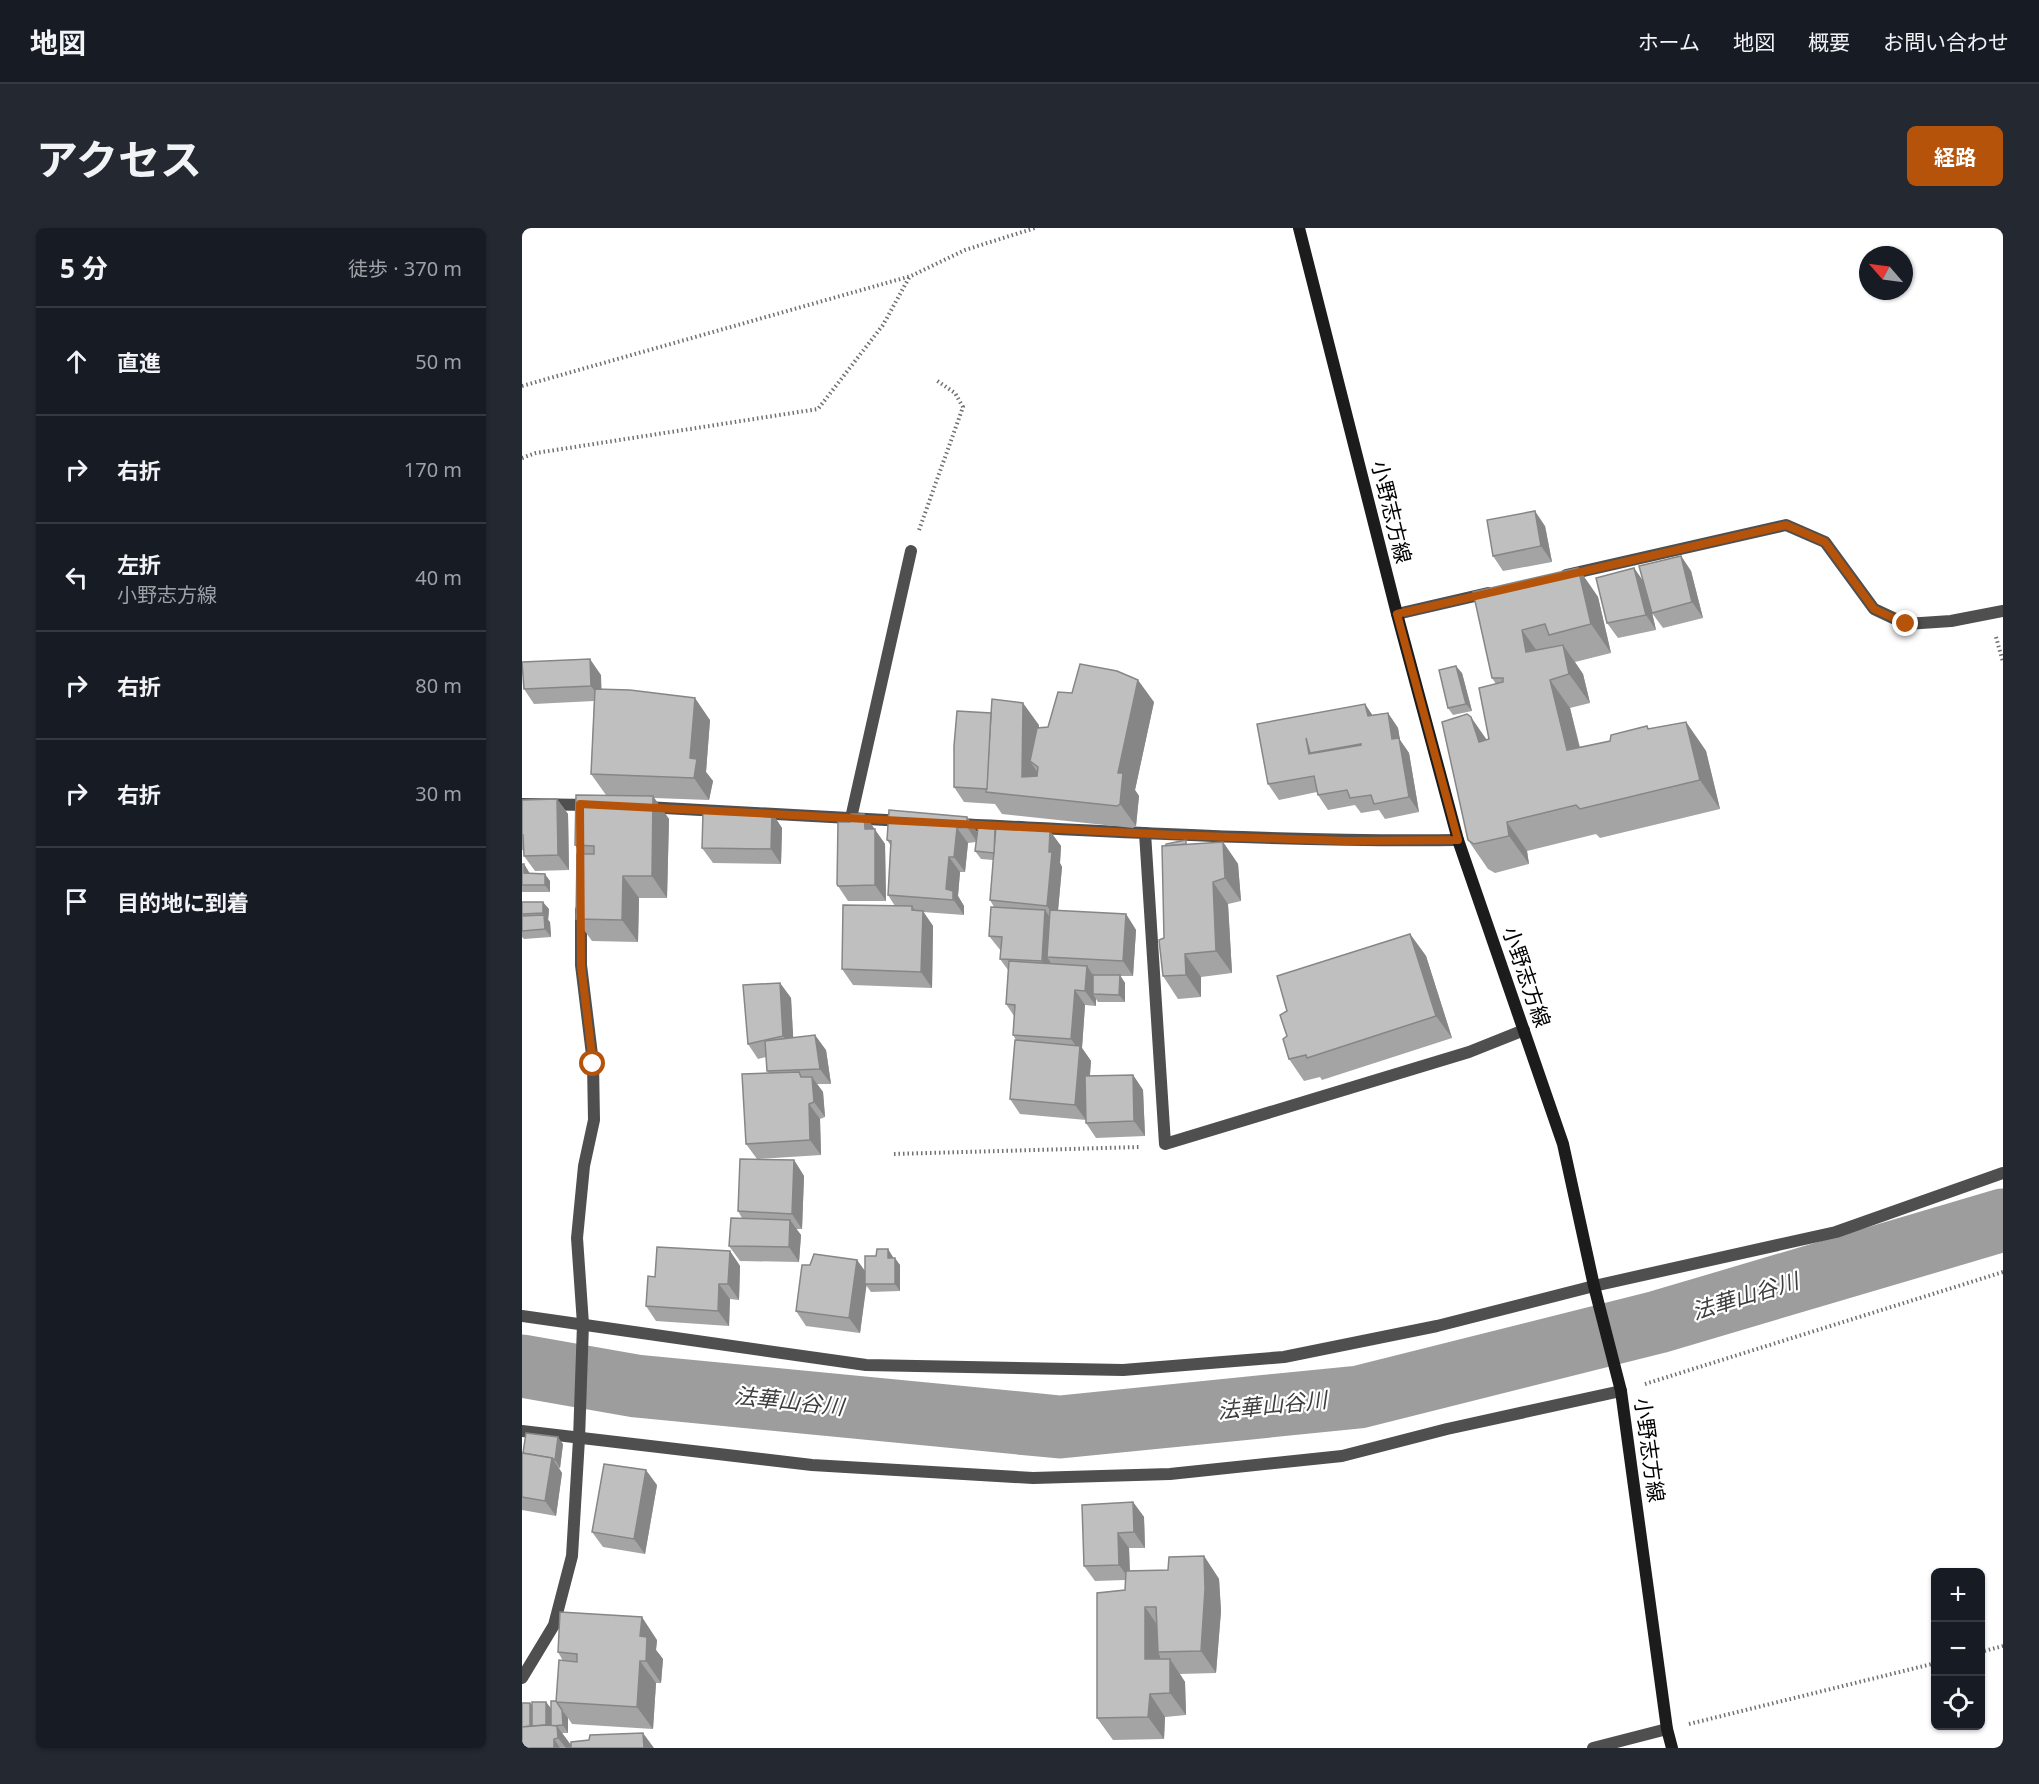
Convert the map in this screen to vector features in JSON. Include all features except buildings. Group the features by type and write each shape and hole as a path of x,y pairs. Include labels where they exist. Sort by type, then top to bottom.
{"main road":[{"name":"小野志方線","path":"1299,228 1397,614 1458,840 1563,1144 1593,1286 1621,1391 1667,1729 1672,1748"}],"street":[{"path":"1557,577 1786,525 1825,542 1874,609 1906,624 1951,621 2003,611"},
{"path":"851,818 911,551"},
{"path":"1397,614 1500,590"},
{"path":"522,804 580,810 604,805"},
{"path":"639,807 921,822"},
{"path":"945,823 1347,841 1458,840"},
{"path":"1144,833 1165,1144 1468,1052 1524,1030"},
{"path":"522,1678 554,1625 572,1556 583,1324 577,1238 584,1166 594,1120 593,1064 581,965 581,896"},
{"path":"522,1316 866,1365 1123,1370 1284,1357 1437,1326 1593,1286 1836,1232 2003,1173"},
{"path":"522,1431 812,1465 1022,1478 1170,1474 1342,1456 1448,1429 1621,1391"},
{"path":"1593,1748 1667,1729"}],"path":[{"path":"522,386 911,276 964,250 1035,228"},
{"path":"522,458 548,451 818,409 883,325 911,276"},
{"path":"911,551 963,407 955,393 936,380"},
{"path":"894,1154 1152,1147 1165,1144"},
{"path":"1621,1391 2003,1272"},
{"path":"1985,1651 2003,1646"},
{"path":"1667,1729 1931,1664"}],"waterway":[{"name":"法華山谷川","path":"522,1366 636,1386 1060,1427 1359,1397 1658,1322 2003,1220"}],"route":[{"path":"593,1064 581,965 580,804 1173,835 1347,841 1458,840 1397,614 1786,525 1825,542 1874,609 1906,624"}]}
